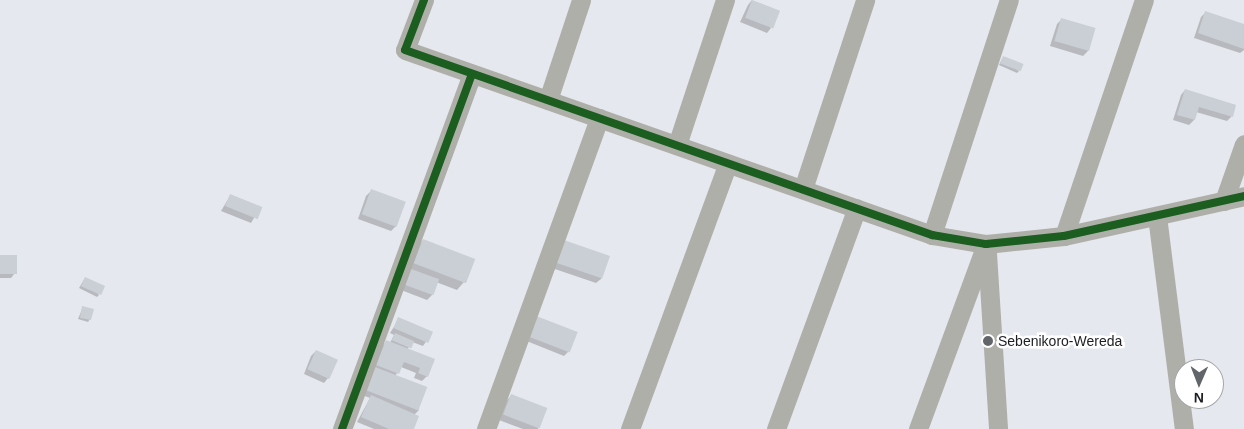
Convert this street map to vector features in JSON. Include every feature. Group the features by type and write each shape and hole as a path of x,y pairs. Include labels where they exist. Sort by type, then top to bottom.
{"street":[{"path":"424,0 405,50 932,235 986,244 1064,236 1244,196"},
{"path":"548,100 581,0"},
{"path":"677,145 725,0"},
{"path":"803,189 865,0"},
{"path":"932,235 1009,0"},
{"path":"1064,236 1144,0"},
{"path":"342,429 472,74"},
{"path":"486,429 599,118"},
{"path":"1224,201 1244,144"},
{"path":"630,429 728,163"},
{"path":"776,429 857,208"},
{"path":"1158,216 1184,429"},
{"path":"918,429 986,244"},
{"path":"986,244 998,429"}],"building":[{"path":"752,0 780,11 773,28 745,18"},
{"path":"1205,11 1244,24 1244,49 1198,33"},
{"path":"1061,18 1096,28 1089,51 1054,41"},
{"path":"1003,56 1024,64 1021,71 1000,63"},
{"path":"1185,89 1236,105 1233,117 1199,107 1195,120 1177,115"},
{"path":"371,189 406,202 397,227 362,214"},
{"path":"230,194 262,207 258,219 225,206"},
{"path":"558,238 610,256 602,279 550,261"},
{"path":"423,239 475,259 466,283 414,263"},
{"path":"0,255 17,255 17,274 0,274"},
{"path":"411,269 439,279 433,295 405,285"},
{"path":"85,277 105,286 101,295 81,286"},
{"path":"82,306 94,309 91,320 80,318"},
{"path":"531,314 578,332 570,352 523,335"},
{"path":"398,317 433,332 428,343 393,328"},
{"path":"395,333 414,341 411,349 392,340"},
{"path":"386,340 435,359 428,377 418,373 420,368 404,362 399,374 376,365"},
{"path":"316,350 338,360 329,379 307,369"},
{"path":"375,367 427,387 418,410 366,390"},
{"path":"511,394 547,408 540,429 503,415"},
{"path":"371,395 419,416 414,429 389,429 361,417"}],"cycle path":[{"path":"424,0 405,50 932,235 986,244 1064,236 1244,196"},
{"path":"342,429 472,74"}],"place":[{"name":"Sebenikoro-Wereda","path":"988,341"}]}
